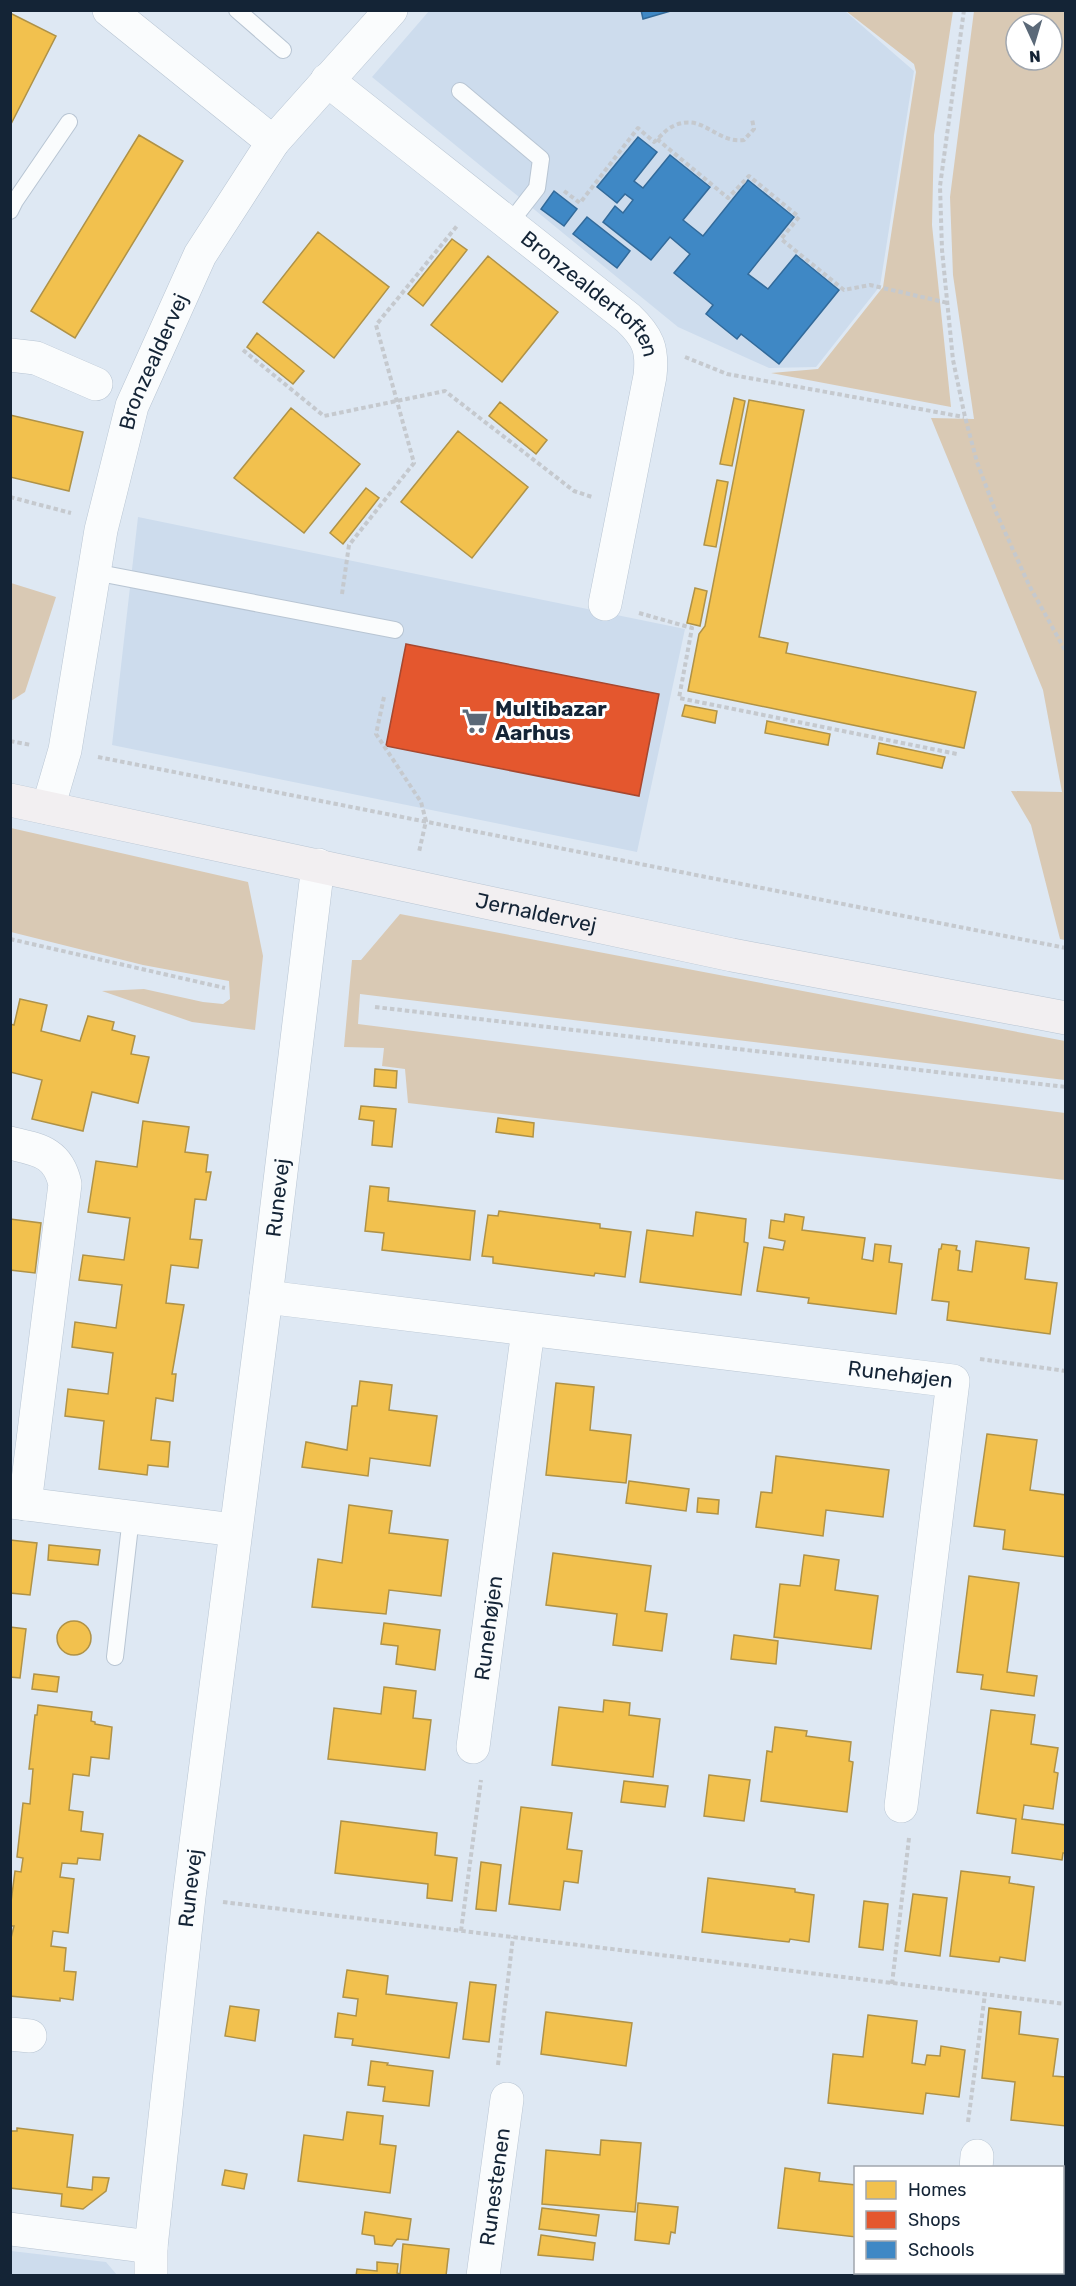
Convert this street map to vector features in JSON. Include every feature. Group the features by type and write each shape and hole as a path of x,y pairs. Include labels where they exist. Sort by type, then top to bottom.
{"street":[{"path":"109,10 273,142"},
{"name":"Bronzealdervej","path":"48,808 65,750 103,521 132,406 200,255 273,142 391,10"},
{"name":"Bronzealdertoften","path":"327,80 628,318 640,330 648,343 652,358 650,376 605,604"},
{"path":"10,355 36,358 96,384"},
{"name":"Jernaldervej","path":"10,800 732,955 1065,1018"},
{"name":"Runevej","path":"10,2229 151,2261 189,1898 266,1297 318,865"},
{"path":"10,1143 36,1149 51,1157 62,1169 65,1184 18,1503 235,1530"},
{"name":"Runehøjen","path":"266,1297 953,1381 901,1806"},
{"name":"Runehøjen","path":"473,1747 528,1330"},
{"name":"Runestenen","path":"483,2276 507,2099"}],"lane":[{"path":"237,10 284,50"},
{"path":"460,91 542,159 537,188 509,224"},
{"path":"10,211 69,122"},
{"path":"94,572 394,630"},
{"path":"115,1657 131,1517"}],"path":[{"path":"964,10 940,186 942,250 953,360 977,462 994,510 1029,585 1065,651"},
{"path":"540,172 580,203 638,128 654,142 669,129 681,124 699,123 732,142 744,140 754,129 752,118"},
{"path":"657,139 728,198 749,176 799,217 781,239 844,290 870,285 948,303"},
{"path":"338,619 349,545 414,463 376,325 478,200"},
{"path":"648,343 727,374 965,417"},
{"path":"243,350 324,416 445,391 574,491 624,508"},
{"path":"10,497 103,521"},
{"path":"605,604 692,628 679,698 957,754"},
{"path":"384,697 376,734 421,802 426,821 411,885"},
{"path":"10,741 1065,948"},
{"path":"10,939 225,988"},
{"path":"375,1007 1065,1087"},
{"path":"953,1381 965,1383 968,1358 1065,1371"},
{"path":"461,1931 484,1749 473,1747"},
{"path":"892,1984 913,1807 901,1806"},
{"path":"189,1898 1065,2004"},
{"path":"507,2099 494,2098 513,1937"},
{"path":"976,2162 964,2154 985,1994"}],"shaded area":[{"path":"429,11 845,11 914,71 880,286 816,367 769,368 678,327 372,77"},
{"path":"846,11 953,11 934,135 932,225 951,407 771,373 818,369 883,287 916,72 914,64"},
{"path":"974,11 1065,11 1065,940 1060,939 1031,825 1011,791 1062,792 1043,690 931,418 974,419 953,275 950,197"},
{"path":"138,517 685,629 637,852 112,745"},
{"path":"11,583 56,597 25,692 11,701"},
{"path":"11,828 248,882 263,956 255,1030 192,1022 102,991 144,989 223,1004 230,999 229,981 143,965 11,932"},
{"path":"400,914 1065,1041 1065,1080 360,994 358,1024 1065,1113 1065,1180 408,1103 405,1069 382,1066 384,1048 344,1047 352,960 361,960"},
{"path":"11,2251 106,2262 117,2275 11,2275"}],"building: Homes":[{"path":"10,13 56,36 10,126"},
{"path":"139,135 183,161 75,338 31,311"},
{"path":"318,232 389,287 334,358 263,302"},
{"path":"452,239 467,250 423,306 408,294"},
{"path":"488,256 558,312 502,382 431,325"},
{"path":"257,333 304,371 293,384 247,347"},
{"path":"734,398 745,401 732,466 720,464"},
{"path":"749,400 804,410 759,637 788,643 786,653 976,692 964,748 688,691 699,634 705,626"},
{"path":"500,402 547,440 536,454 489,416"},
{"path":"291,408 360,464 304,533 234,478"},
{"path":"10,415 83,432 69,491 10,477"},
{"path":"458,431 528,487 472,558 401,502"},
{"path":"717,480 728,482 716,547 704,545"},
{"path":"366,488 379,498 343,544 330,533"},
{"path":"695,588 707,591 700,626 687,623"},
{"path":"685,705 717,711 715,723 682,716"},
{"path":"767,721 830,734 828,745 765,733"},
{"path":"879,743 945,757 942,768 877,754"},
{"path":"20,999 47,1005 41,1031 80,1041 88,1016 114,1022 112,1030 135,1036 131,1054 149,1057 138,1103 92,1092 83,1131 32,1119 42,1080 10,1072 10,1024 14,1025"},
{"path":"375,1069 397,1071 396,1088 374,1086"},
{"path":"361,1106 396,1109 392,1147 372,1145 374,1121 359,1119"},
{"path":"498,1118 534,1123 533,1137 496,1132"},
{"path":"143,1121 189,1127 185,1152 208,1155 206,1172 211,1172 206,1200 195,1199 190,1239 202,1240 198,1268 171,1265 166,1303 184,1305 172,1374 176,1374 173,1401 156,1398 151,1440 170,1442 168,1467 148,1465 147,1475 99,1469 104,1421 65,1416 68,1389 108,1394 113,1353 72,1347 75,1322 116,1328 122,1285 79,1280 83,1255 124,1260 130,1218 88,1212 96,1161 137,1167"},
{"path":"370,1186 389,1188 388,1201 475,1211 470,1260 382,1250 384,1233 365,1231"},
{"path":"499,1211 600,1224 600,1228 631,1232 625,1277 595,1273 594,1276 493,1263 493,1257 482,1256 488,1215 498,1216"},
{"path":"696,1212 746,1219 744,1242 748,1243 741,1295 640,1282 647,1230 693,1236"},
{"path":"785,1214 804,1217 802,1230 865,1238 862,1259 873,1261 875,1244 891,1246 889,1262 902,1264 896,1314 808,1303 809,1298 757,1291 764,1247 783,1250 785,1241 769,1238 771,1220 784,1222"},
{"path":"10,1219 41,1223 35,1273 10,1270"},
{"path":"976,1241 1029,1248 1025,1279 1057,1283 1050,1334 947,1320 949,1302 932,1300 939,1249 942,1244 957,1246 956,1250 960,1251 958,1270 972,1272"},
{"path":"360,1381 392,1385 389,1410 437,1416 430,1466 370,1458 368,1476 302,1467 306,1442 347,1450 352,1406 357,1406"},
{"path":"556,1383 594,1387 590,1430 631,1435 626,1483 546,1475"},
{"path":"987,1434 1037,1440 1030,1490 1066,1495 1066,1557 1003,1549 1005,1530 974,1526"},
{"path":"776,1456 889,1470 883,1517 826,1510 823,1536 756,1527 761,1492 772,1493"},
{"path":"629,1481 689,1489 686,1511 626,1503"},
{"path":"698,1498 719,1500 718,1514 697,1512"},
{"path":"349,1505 392,1511 389,1533 448,1540 441,1596 389,1590 386,1614 312,1607 318,1559 342,1563"},
{"path":"10,1540 37,1543 30,1595 10,1593"},
{"path":"49,1545 100,1550 98,1565 48,1560"},
{"path":"553,1553 651,1566 645,1611 667,1614 662,1651 613,1645 617,1614 546,1605"},
{"path":"804,1555 839,1560 835,1590 878,1596 871,1649 774,1637 780,1584 800,1586"},
{"path":"969,1576 1019,1583 1007,1672 1037,1676 1034,1696 981,1689 983,1675 957,1672"},
{"path":"74,1621 86,1626 91,1638 86,1650 74,1655 62,1650 57,1638 62,1626"},
{"path":"384,1623 440,1630 435,1670 396,1664 398,1646 381,1644"},
{"path":"10,1627 26,1629 20,1678 10,1677"},
{"path":"734,1635 778,1641 776,1664 731,1659"},
{"path":"34,1674 59,1677 57,1692 32,1689"},
{"path":"384,1687 416,1691 413,1718 431,1720 425,1770 328,1759 334,1708 381,1714"},
{"path":"604,1700 630,1703 629,1715 660,1719 653,1777 552,1765 559,1707 603,1712"},
{"path":"38,1705 92,1712 91,1721 95,1724 112,1727 109,1759 91,1757 89,1776 73,1774 69,1810 83,1812 81,1831 103,1834 100,1860 78,1858 77,1864 62,1863 60,1877 74,1879 68,1933 53,1931 51,1946 66,1948 64,1971 76,1972 73,2000 60,1998 60,2001 10,1996 10,1942 14,1926 10,1926 10,1910 15,1871 21,1872 23,1858 17,1857 23,1803 30,1804 33,1769 29,1769"},
{"path":"991,1710 1035,1715 1031,1744 1058,1748 1054,1772 1058,1773 1053,1809 1024,1805 1022,1819 1066,1825 1066,1853 1063,1853 1062,1860 1012,1853 1016,1819 977,1813"},
{"path":"775,1727 807,1731 806,1736 851,1742 849,1761 853,1762 847,1812 761,1801 767,1751 772,1752"},
{"path":"709,1775 750,1780 744,1821 704,1816"},
{"path":"624,1781 668,1786 665,1807 621,1802"},
{"path":"521,1807 572,1813 567,1849 582,1851 578,1883 564,1881 560,1910 509,1904"},
{"path":"341,1821 437,1833 435,1855 457,1858 452,1901 427,1898 428,1884 335,1873"},
{"path":"481,1862 501,1865 496,1911 476,1909"},
{"path":"961,1871 1010,1877 1009,1883 1034,1887 1025,1961 1000,1957 999,1962 950,1956"},
{"path":"708,1878 795,1889 795,1892 814,1895 809,1942 790,1939 789,1942 702,1932"},
{"path":"913,1894 947,1898 940,1956 905,1951"},
{"path":"864,1901 888,1904 883,1950 859,1947"},
{"path":"347,1970 388,1976 386,1994 457,2003 449,2058 352,2045 353,2039 335,2037 338,2013 356,2016 358,1999 343,1997"},
{"path":"470,1982 496,1985 489,2042 463,2039"},
{"path":"230,2006 259,2010 255,2041 225,2036"},
{"path":"989,2008 1021,2012 1019,2034 1058,2039 1053,2076 1066,2077 1066,2126 1011,2120 1015,2082 982,2078"},
{"path":"546,2012 632,2023 626,2066 541,2054"},
{"path":"868,2015 917,2021 912,2063 925,2065 927,2055 940,2056 941,2046 965,2050 959,2097 926,2093 923,2114 828,2103 833,2054 863,2057"},
{"path":"371,2061 433,2071 429,2106 383,2101 385,2087 368,2085"},
{"path":"347,2112 383,2116 380,2144 396,2146 390,2193 298,2181 304,2135 343,2140"},
{"path":"17,2128 73,2135 67,2187 92,2190 93,2177 109,2178 106,2191 83,2209 61,2206 62,2194 10,2188 10,2131 17,2131"},
{"path":"601,2140 641,2143 635,2212 542,2204 546,2150 600,2155"},
{"path":"785,2168 820,2173 819,2181 854,2185 854,2237 778,2228"},
{"path":"225,2170 247,2174 244,2189 222,2185"},
{"path":"1064,2190 1066,2190 1066,2272 1064,2272"},
{"path":"638,2203 678,2207 675,2233 671,2232 669,2244 635,2240"},
{"path":"542,2208 599,2215 596,2236 539,2229"},
{"path":"365,2212 411,2219 408,2240 397,2239 392,2246 375,2244 374,2236 362,2234"},
{"path":"541,2235 595,2243 593,2260 538,2255"},
{"path":"403,2244 449,2249 446,2276 356,2276 357,2269 377,2271 377,2262 398,2264 397,2273 400,2274"},
{"path":"1018,2274 1062,2274 1062,2276 1017,2276"}],"building: Shops":[{"path":"406,644 659,694 639,796 386,746"}],"building: Schools":[{"path":"641,10 674,10 643,19"},
{"path":"638,137 657,152 634,181 643,188 670,155 710,187 683,220 703,236 748,180 794,217 748,274 768,289 796,255 839,290 779,364 741,334 737,339 706,314 713,305 674,273 690,254 670,237 651,260 603,222 615,206 623,213 633,200 625,194 617,203 597,187"},
{"path":"554,191 577,209 564,226 541,209"},
{"path":"587,217 630,251 617,268 573,234"}],"place":[{"name":"Multibazar Aarhus","path":"475,721"}]}
